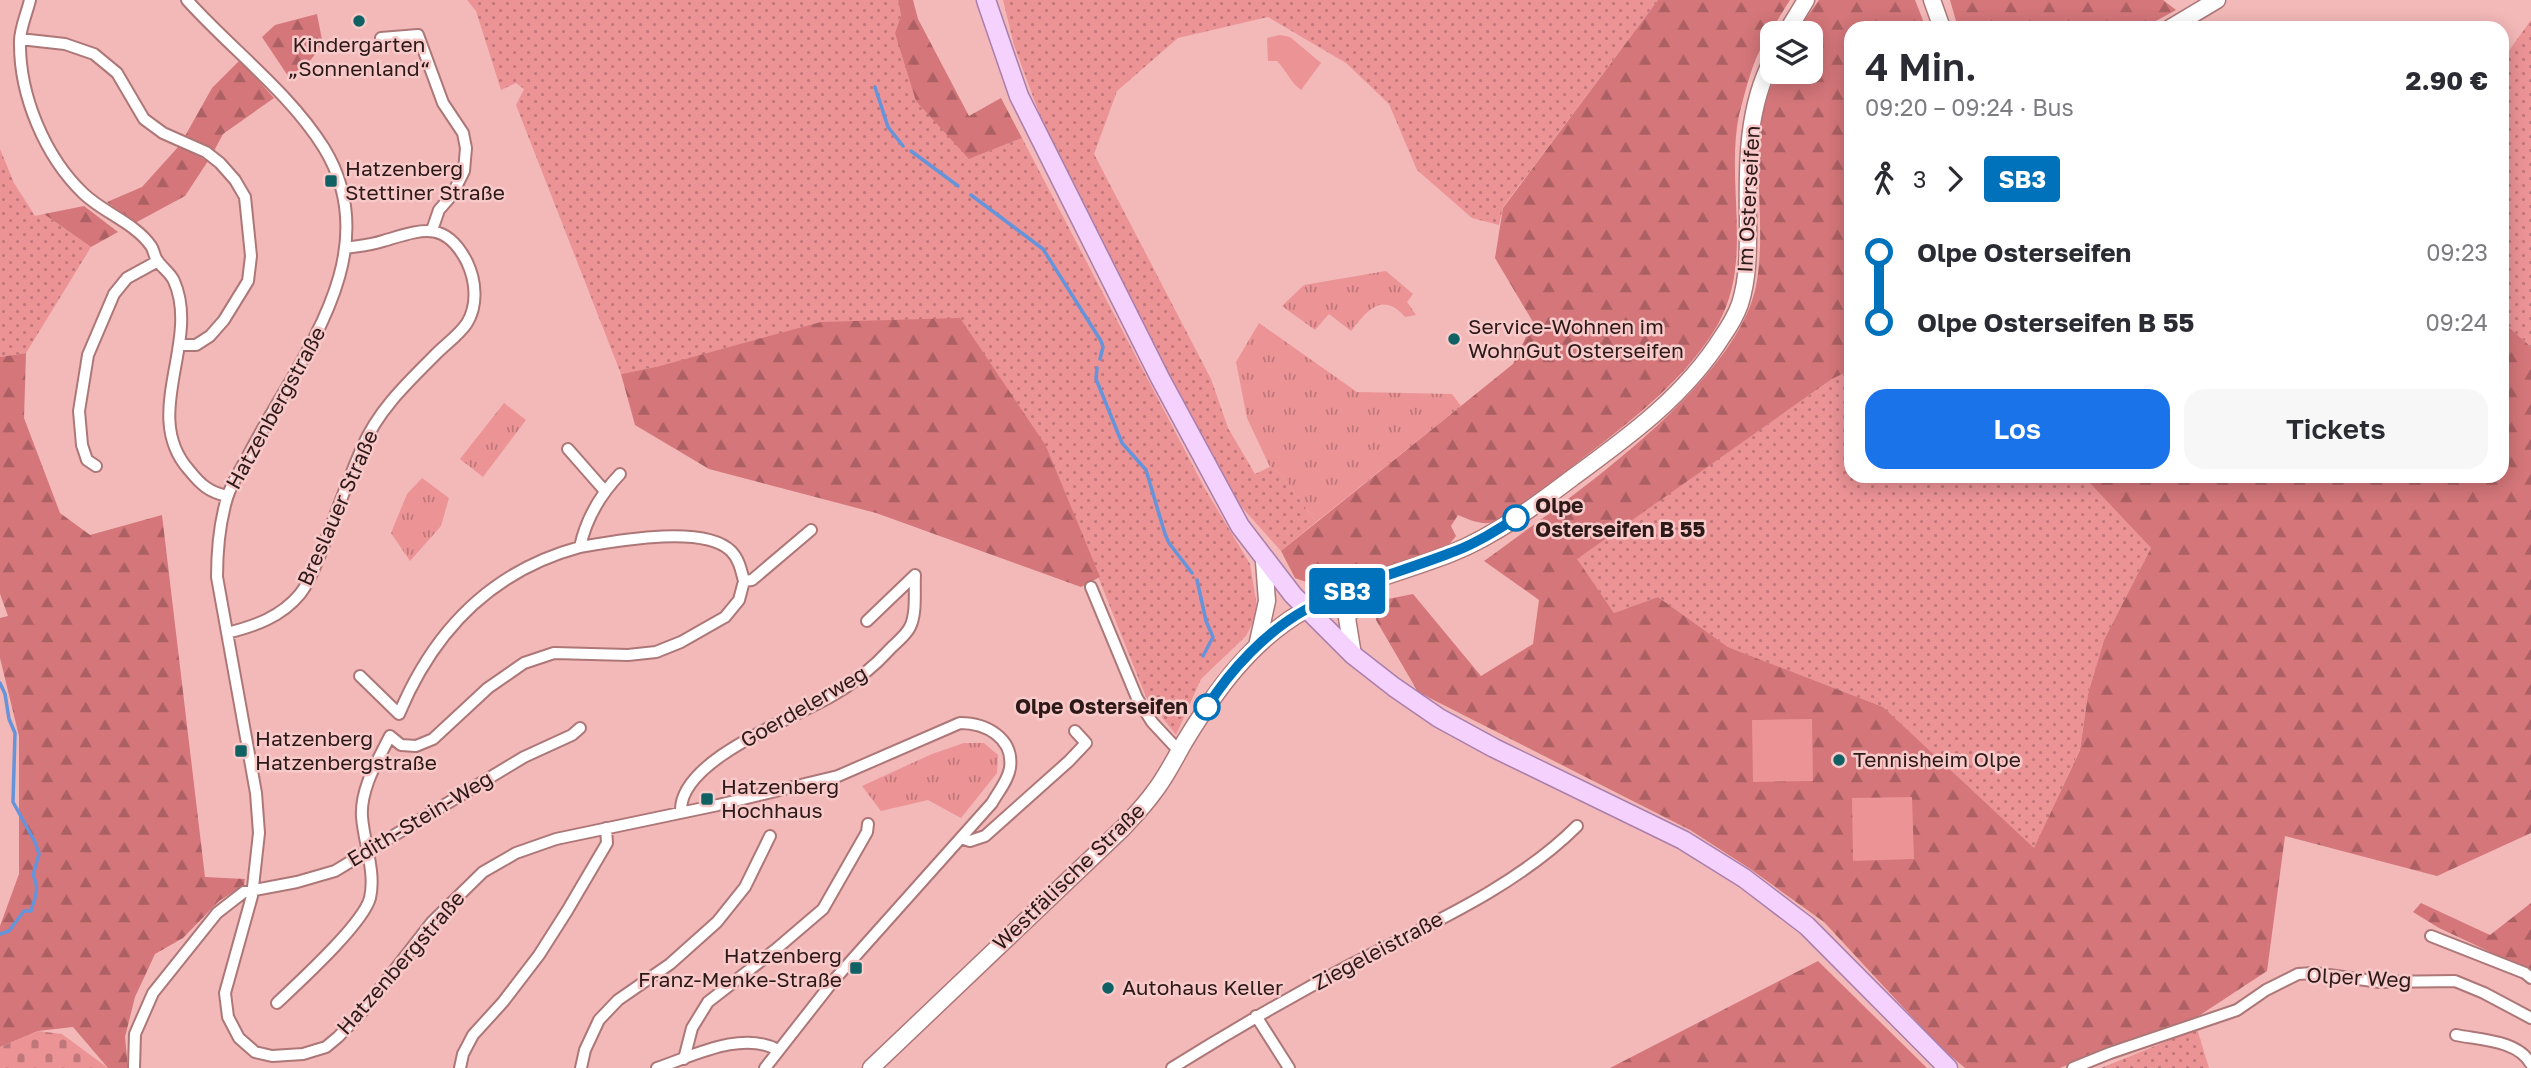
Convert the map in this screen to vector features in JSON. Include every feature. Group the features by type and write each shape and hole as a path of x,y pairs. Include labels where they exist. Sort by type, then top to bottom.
{"main road":[{"path":"986,0 1019,96 1069,200 1218,489 1264,561 1306,610 1353,655 1440,718 1494,748 1683,840 1744,877 1807,926 1948,1068"}],"street":[{"path":"30,0 20,39 23,74 46,145 84,194 136,231 151,246 158,261 174,281 182,323 168,414 173,443 184,465 197,479 212,492 227,496"},
{"name":"Hatzenbergstraße","path":"187,0 306,124 325,150 341,188 347,218 346,248 330,307 303,361 259,434 227,496 217,545 217,577 256,793 259,833 252,890 225,993 228,1017 239,1038 255,1052 272,1056 303,1055 326,1047 360,1013 432,922 483,872 516,853 556,839 838,776 960,723 974,723 992,730 1004,740 1010,769 992,803 834,980 765,1068"},
{"path":"1793,21 1806,0"},
{"path":"1933,0 1940,21"},
{"path":"2182,21 2217,0"},
{"path":"346,248 432,229 439,210 452,195 464,171 466,148 463,133 443,103 418,35 381,38"},
{"path":"20,39 65,44 94,54 117,73 144,120 163,133 195,146 220,163 245,197 251,256 248,281 210,336 196,345 179,345"},
{"name":"Im Osterseifen","path":"1306,610 1363,584 1454,552 1487,536 1590,466 1655,414 1686,384 1711,354 1740,306 1748,261 1747,166 1752,118 1760,84"},
{"name":"Breslauer Straße","path":"227,633 264,621 302,593 328,536 362,446 380,415 395,395 467,323 473,306 475,287 471,270 462,252 450,238 432,229"},
{"path":"96,466 87,460 82,445 79,411 88,355 114,294 127,278 158,261"},
{"path":"568,449 604,491"},
{"path":"580,547 584,527 604,491 620,474"},
{"path":"744,581 752,580 811,530"},
{"path":"277,1003 328,952 365,909 372,884 362,814 364,796 409,689 456,619 481,596 509,577 541,560 580,547 620,541 701,537 716,540 731,551 739,563 744,581 739,600 725,617 681,642 656,652 628,655 554,653 524,663 488,688 433,739 416,746 401,745 390,736"},
{"path":"1258,646 1267,601 1264,561"},
{"name":"Goerdelerweg","path":"681,812 682,795 693,779 719,756 871,671 909,629 913,617 915,575 867,621"},
{"path":"1353,655 1347,618 1363,584"},
{"path":"1091,587 1137,698 1152,722 1179,751"},
{"name":"Westfälische Straße","path":"871,1068 1122,829 1155,792 1218,689 1258,646 1306,610"},
{"path":"360,676 399,714"},
{"name":"Edith-Stein-Weg","path":"252,890 297,882 335,871 524,757 572,735 580,728"},
{"path":"961,838 970,841 985,836 1069,761 1086,743 1075,731"},
{"path":"684,1059 692,1028 708,1002 823,909 867,832 868,824"},
{"name":"Ziegeleistraße","path":"1172,1068 1256,1016 1490,891 1577,826"},
{"path":"460,1068 463,1054 473,1035 503,1002 539,955 567,911 607,843 606,828"},
{"path":"581,1068 585,1050 599,1020 618,1000 670,964 717,922 745,887 770,836"},
{"path":"134,1068 135,1034 153,993 217,913 244,892 252,890"},
{"path":"2431,936 2525,973 2531,978"},
{"name":"Olper Weg","path":"2073,1068 2237,1010 2266,990 2298,974 2306,973 2380,982 2455,981 2531,1017"},
{"path":"1256,1016 1289,1068"},
{"path":"2456,1035 2512,1046 2526,1054 2531,1064"},
{"path":"657,1068 729,1045 761,1043 778,1050"}],"green space":[{"path":"467,0 898,0 901,15 895,33 969,159 1022,138 1205,489 1250,564 1258,613 1246,636 1201,679 1176,735 1146,697 1046,446 660,366 621,374 516,105 524,89 516,83 501,90 476,11"},
{"path":"898,0 913,0 918,19 969,116 1001,98 1022,138 969,159 916,101 895,33 901,15"},
{"path":"1003,0 1658,0 1503,207 1499,225 1472,218 1417,170 1389,104 1346,63 1268,17 1178,38 1117,91 1094,154 1211,379 1228,428 1255,474 1270,467 1282,475 1316,522 1281,551 1230,494 1132,309 1048,137 1014,45"},
{"path":"1658,0 1790,0 1777,21 1760,21 1760,51 1739,115 1736,141 1737,248 1729,299 1718,324 1686,368 1624,426 1504,517 1485,523 1458,515 1451,526 1456,536 1448,546 1323,588 1295,578 1281,551 1513,364 1533,322 1495,258 1503,208"},
{"path":"1819,0 1915,0 1923,21 1844,21 1844,373 1832,379 1577,559 1614,613 1658,597 1728,647 1883,707 2034,848 2080,750 2088,694 2104,640 2151,548 2090,483 2509,483 2509,327 2531,347 2531,833 2437,876 2285,836 2267,971 2194,1019 2060,1068 1965,1068 1940,1047 1824,922 1749,868 1690,830 1418,692 1376,620 1378,601 1413,594 1481,676 1533,644 1539,600 1484,561 1642,439 1682,401 1716,363 1742,324 1756,286 1759,266 1759,147 1762,114 1773,84 1823,84 1823,21 1804,21"},
{"path":"1950,0 2163,0 2176,10 2156,21 1956,21"},
{"path":"317,14 323,45 292,82 262,37 275,25"},
{"path":"2531,20 2531,347 2509,327 2509,51"},
{"path":"1280,35 1290,37 1321,63 1301,90 1277,61 1268,61 1267,38"},
{"path":"240,60 274,98 223,134 214,151 185,136 212,88"},
{"path":"179,146 208,161 185,196 135,223 107,202 142,187"},
{"path":"0,149 14,183 35,216 44,214 91,247 26,353 0,357"},
{"path":"84,206 118,232 91,247 44,214"},
{"path":"1386,271 1413,294 1407,302 1416,315 1405,317 1397,309 1382,305 1369,311 1351,331 1329,314 1315,330 1282,306 1304,285"},
{"path":"960,318 1046,446 1100,577 1081,587 876,513 709,469 635,425 621,374 821,322"},
{"path":"1259,323 1357,392 1452,394 1461,406 1316,522 1282,475 1270,467 1247,418 1236,362"},
{"path":"26,353 24,418 60,513 90,535 162,515 205,877 245,879 244,885 219,901 183,938 155,954 135,997 125,1037 128,1068 108,1068 73,1027 38,1031 0,1047 0,926 19,874 19,736 0,658 0,618 8,616 0,594 0,357"},
{"path":"1844,373 1844,483 2090,483 2151,548 2104,640 2088,694 2080,749 2034,849 1883,707 1728,647 1658,597 1614,613 1576,559 1832,379"},
{"path":"504,403 526,420 483,477 460,459"},
{"path":"422,478 449,498 441,526 410,561 391,533 407,494"},
{"path":"1812,719 1813,781 1753,782 1752,720"},
{"path":"964,743 984,743 998,755 997,773 961,818 928,800 881,811 862,786 932,754"},
{"path":"1912,797 1914,859 1853,861 1852,798"},
{"path":"2421,903 2490,935 2531,903 2531,971 2439,928 2413,912"},
{"path":"1818,961 1927,1068 1610,1068"},
{"path":"2197,1029 2209,1068 2101,1068"},
{"path":"38,1031 62,1034 108,1068 0,1068 0,1047"}],"waterway":[{"path":"875,87 888,127 903,146"},
{"path":"911,151 958,186"},
{"path":"971,195 1043,249 1101,341 1103,347 1100,359"},
{"path":"1097,368 1096,379 1122,443 1146,470 1169,543 1192,573"},
{"path":"1197,580 1206,621 1213,637 1203,656"},
{"path":"0,683 15,733 13,802 39,854 33,875 36,889 31,911 24,911 9,931 0,934"}],"bus line":[{"name":"SB3","path":"1207,707 1218,689 1258,646 1306,610 1363,584 1454,552 1516,518"}],"place":[{"name":"Kindergarten „Sonnenland“","path":"359,21"},
{"name":"Hatzenberg Stettiner Straße","path":"331,181"},
{"name":"Service-Wohnen im WohnGut Osterseifen","path":"1454,339"},
{"name":"Olpe Osterseifen B 55","path":"1516,518"},
{"name":"Olpe Osterseifen","path":"1207,707"},
{"name":"Hatzenberg Hatzenbergstraße","path":"241,751"},
{"name":"Tennisheim Olpe","path":"1839,760"},
{"name":"Hatzenberg Hochhaus","path":"707,799"},
{"name":"Hatzenberg Franz-Menke-Straße","path":"856,968"},
{"name":"Autohaus Keller","path":"1108,988"}]}
